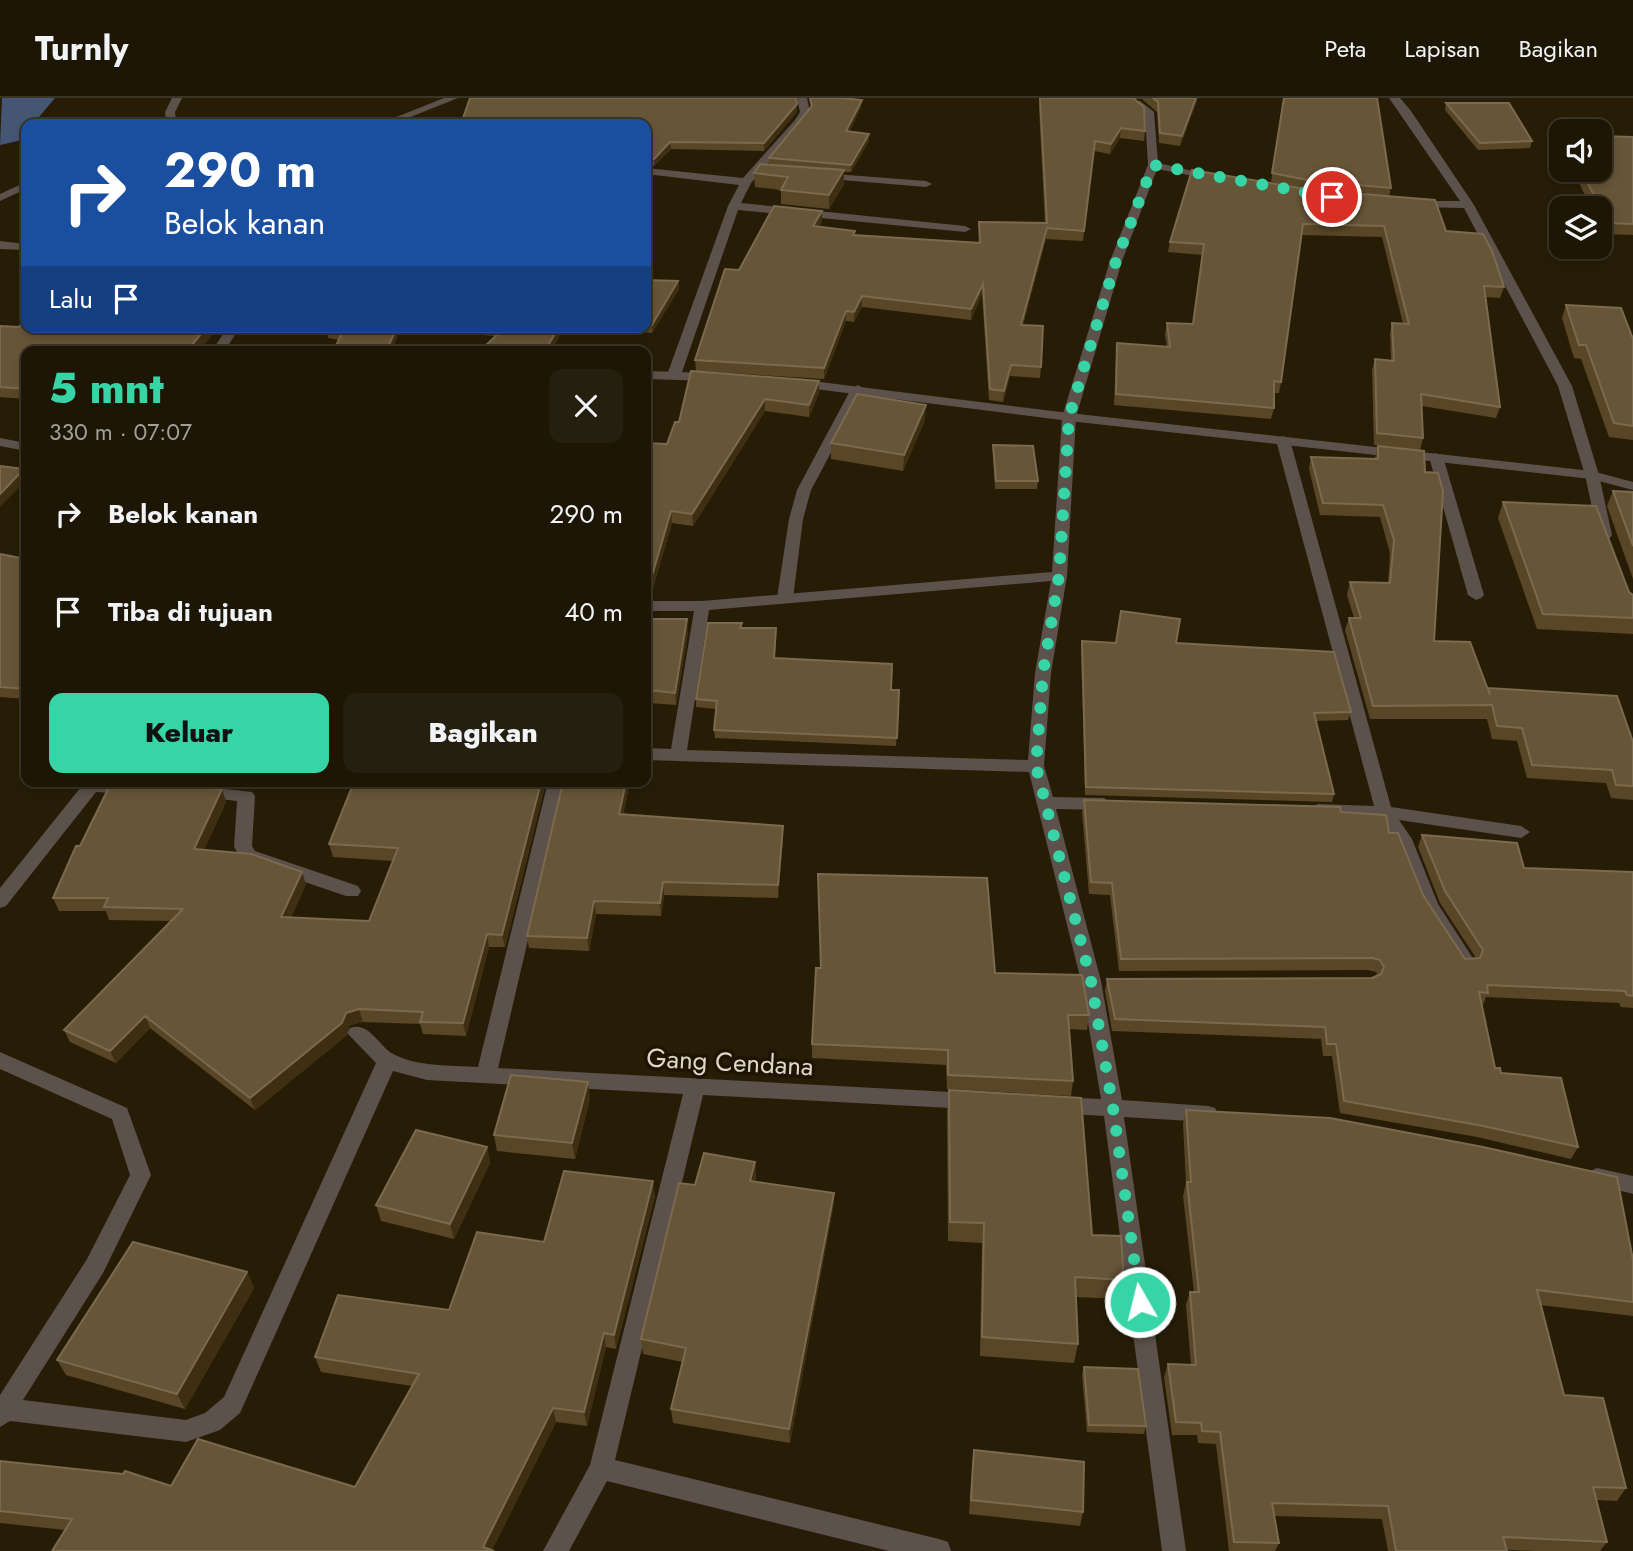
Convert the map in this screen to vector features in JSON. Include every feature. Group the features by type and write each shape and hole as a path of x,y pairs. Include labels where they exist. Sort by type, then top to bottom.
{"street":[{"path":"171,119 170,112 177,98"},
{"path":"397,119 453,98"},
{"path":"674,374 734,206 746,182 800,121 805,112 802,98"},
{"path":"1111,98 1136,103 1150,114 1153,165 1116,261 1069,417 1059,576 1043,673 1036,766 1098,981 1174,1551"},
{"path":"1394,98 1407,113 1468,205 1564,386 1592,475 1600,521 1609,545"},
{"path":"1153,165 1232,180"},
{"path":"755,171 768,172"},
{"path":"651,172 746,182"},
{"path":"808,175 926,184"},
{"path":"0,198 21,188"},
{"path":"1407,204 1468,205"},
{"path":"734,206 965,229"},
{"path":"0,245 21,247"},
{"path":"651,374 724,377"},
{"path":"786,382 1069,417 1592,475 1633,486"},
{"path":"785,598 796,519 804,490 858,389"},
{"path":"1283,440 1384,813 1403,839 1430,906 1467,963"},
{"path":"0,442 21,446"},
{"path":"1436,457 1476,595"},
{"path":"651,606 702,606 1059,576"},
{"path":"678,755 702,606"},
{"path":"651,754 1036,766"},
{"path":"0,901 92,787"},
{"path":"126,787 147,789"},
{"path":"485,1075 556,787"},
{"path":"188,791 246,796 245,853 352,891"},
{"path":"1045,803 1125,805"},
{"path":"1300,810 1384,813 1521,832"},
{"name":"Gang Cendana","path":"357,1033 387,1061 427,1072 988,1102"},
{"path":"0,1060 120,1114 141,1175 95,1266 2,1412 186,1431 212,1422 232,1405 387,1061"},
{"path":"555,1551 601,1468 695,1086"},
{"path":"1044,1105 1223,1115"},
{"path":"1581,1173 1633,1185"},
{"path":"601,1468 939,1551"}],"building":[{"path":"470,98 796,98 797,104 764,143 670,142 654,159 651,159 651,119 463,119"},
{"path":"810,98 862,100 846,131 869,134 851,165 769,158 812,106"},
{"path":"1040,98 1133,98 1144,107 1145,131 1121,128 1111,144 1095,141 1084,231 1047,228 1021,325 1043,326 1041,367 1011,365 1004,391 990,389 983,284 971,309 862,296 854,312 846,311 824,368 695,360 725,269 739,270 774,206 822,211 813,226 855,231 853,235 980,243 979,222 1047,223"},
{"path":"1153,98 1196,98 1182,136 1160,133 1158,102"},
{"path":"1284,98 1377,98 1391,188 1312,181 1272,173"},
{"path":"1446,103 1509,103 1532,141 1480,143"},
{"path":"1612,136 1633,137 1633,224 1612,223 1612,196 1594,196 1587,182 1612,182"},
{"path":"760,164 844,170 829,195 781,190 788,177 754,173"},
{"path":"1192,170 1312,190 1435,200 1446,231 1483,234 1492,251 1504,287 1484,286 1500,407 1421,394 1423,438 1377,433 1375,359 1394,361 1392,323 1409,324 1384,226 1303,224 1281,382 1274,381 1274,408 1116,394 1117,343 1170,347 1167,323 1193,324 1204,244 1170,242"},
{"path":"651,280 678,281 652,325"},
{"path":"1566,305 1621,308 1633,339 1633,426 1614,423 1586,345 1579,345"},
{"path":"21,324 21,333 202,333 191,346 21,346 21,389 0,387 0,326 19,327"},
{"path":"342,333 394,333 389,346 336,346"},
{"path":"499,333 555,333 548,346 485,346"},
{"path":"691,371 819,381 809,405 765,399 692,514 671,511 651,579 651,443 667,444 675,422 679,422"},
{"path":"857,394 926,405 904,455 831,443"},
{"path":"993,445 1033,446 1038,481 996,481"},
{"path":"1378,446 1424,451 1425,472 1438,473 1443,491 1434,641 1470,642 1490,695 1488,688 1617,696 1633,742 1633,786 1616,785 1612,770 1532,765 1522,728 1497,726 1492,705 1373,706 1349,618 1361,618 1350,582 1390,583 1394,540 1383,505 1323,503 1311,457 1378,459"},
{"path":"0,466 21,469 21,472 0,494"},
{"path":"1613,491 1633,492 1633,546"},
{"path":"1503,502 1596,506 1629,592 1633,595 1633,618 1543,614"},
{"path":"0,554 21,558 21,689 0,687"},
{"path":"1121,611 1180,619 1176,643 1334,652 1351,712 1314,713 1334,794 1086,787 1082,641 1116,643"},
{"path":"651,619 687,619 675,693 651,690"},
{"path":"708,623 742,623 740,628 776,628 774,658 892,664 891,690 899,690 897,738 714,730 717,701 696,699"},
{"path":"109,787 222,789 194,849 251,854 302,872 281,917 369,921 398,848 329,844 352,787 540,787 502,935 487,934 463,1023 420,1022 423,1012 359,1009 346,1013 342,1023 250,1098 145,1016 110,1051 64,1030 183,909 104,907 108,898 53,898 76,846 80,846"},
{"path":"562,787 625,787 619,814 783,826 778,885 663,882 660,903 594,901 587,938 527,936"},
{"path":"1084,800 1340,807 1341,812 1386,815 1389,833 1398,833 1423,895 1465,959 1480,958 1483,950 1445,891 1422,835 1517,843 1524,868 1633,872 1633,996 1627,995 1625,991 1487,985 1488,993 1479,992 1495,1068 1500,1068 1501,1073 1561,1078 1578,1147 1483,1126 1344,1101 1336,1044 1327,1044 1325,1027 1115,1019 1107,979 1372,978 1381,974 1384,967 1380,960 1372,958 1121,959 1112,883 1091,882"},
{"path":"818,874 987,878 995,973 1082,975 1089,1015 1068,1015 1073,1081 948,1075 948,1050 812,1044 816,968 821,968"},
{"path":"511,1075 588,1082 572,1143 494,1135"},
{"path":"949,1090 1081,1098 1092,1235 1121,1236 1124,1280 1075,1277 1078,1344 982,1337 984,1223 950,1222"},
{"path":"1186,1110 1330,1118 1483,1147 1617,1177 1633,1260 1633,1302 1537,1290 1564,1395 1603,1398 1626,1488 1593,1487 1607,1542 1503,1537 1507,1551 1396,1551 1388,1506 1272,1503 1279,1543 1234,1542 1220,1432 1202,1431 1201,1423 1176,1422 1168,1364 1196,1365 1190,1292 1199,1292 1187,1182 1191,1182"},
{"path":"416,1130 487,1147 450,1224 376,1205"},
{"path":"704,1153 755,1162 750,1181 834,1193 789,1429 671,1409 686,1348 641,1339 679,1183 695,1185"},
{"path":"564,1171 653,1181 614,1335 604,1333 584,1412 553,1408 483,1547 494,1551 52,1551 72,1519 0,1511 0,1461 123,1474 125,1471 171,1486 198,1439 355,1487 419,1374 315,1357 338,1295 449,1310 477,1232 544,1242"},
{"path":"133,1242 247,1272 177,1394 57,1360"},
{"path":"1084,1367 1138,1369 1146,1426 1089,1425"},
{"path":"974,1450 1084,1462 1083,1512 971,1500"}],"waterway":[{"path":"0,130 30,98"}],"route":[{"path":"1140,1302 1113,1108 1091,981 1036,766 1043,673 1059,576 1069,417 1116,261 1153,165 1332,197"}]}
